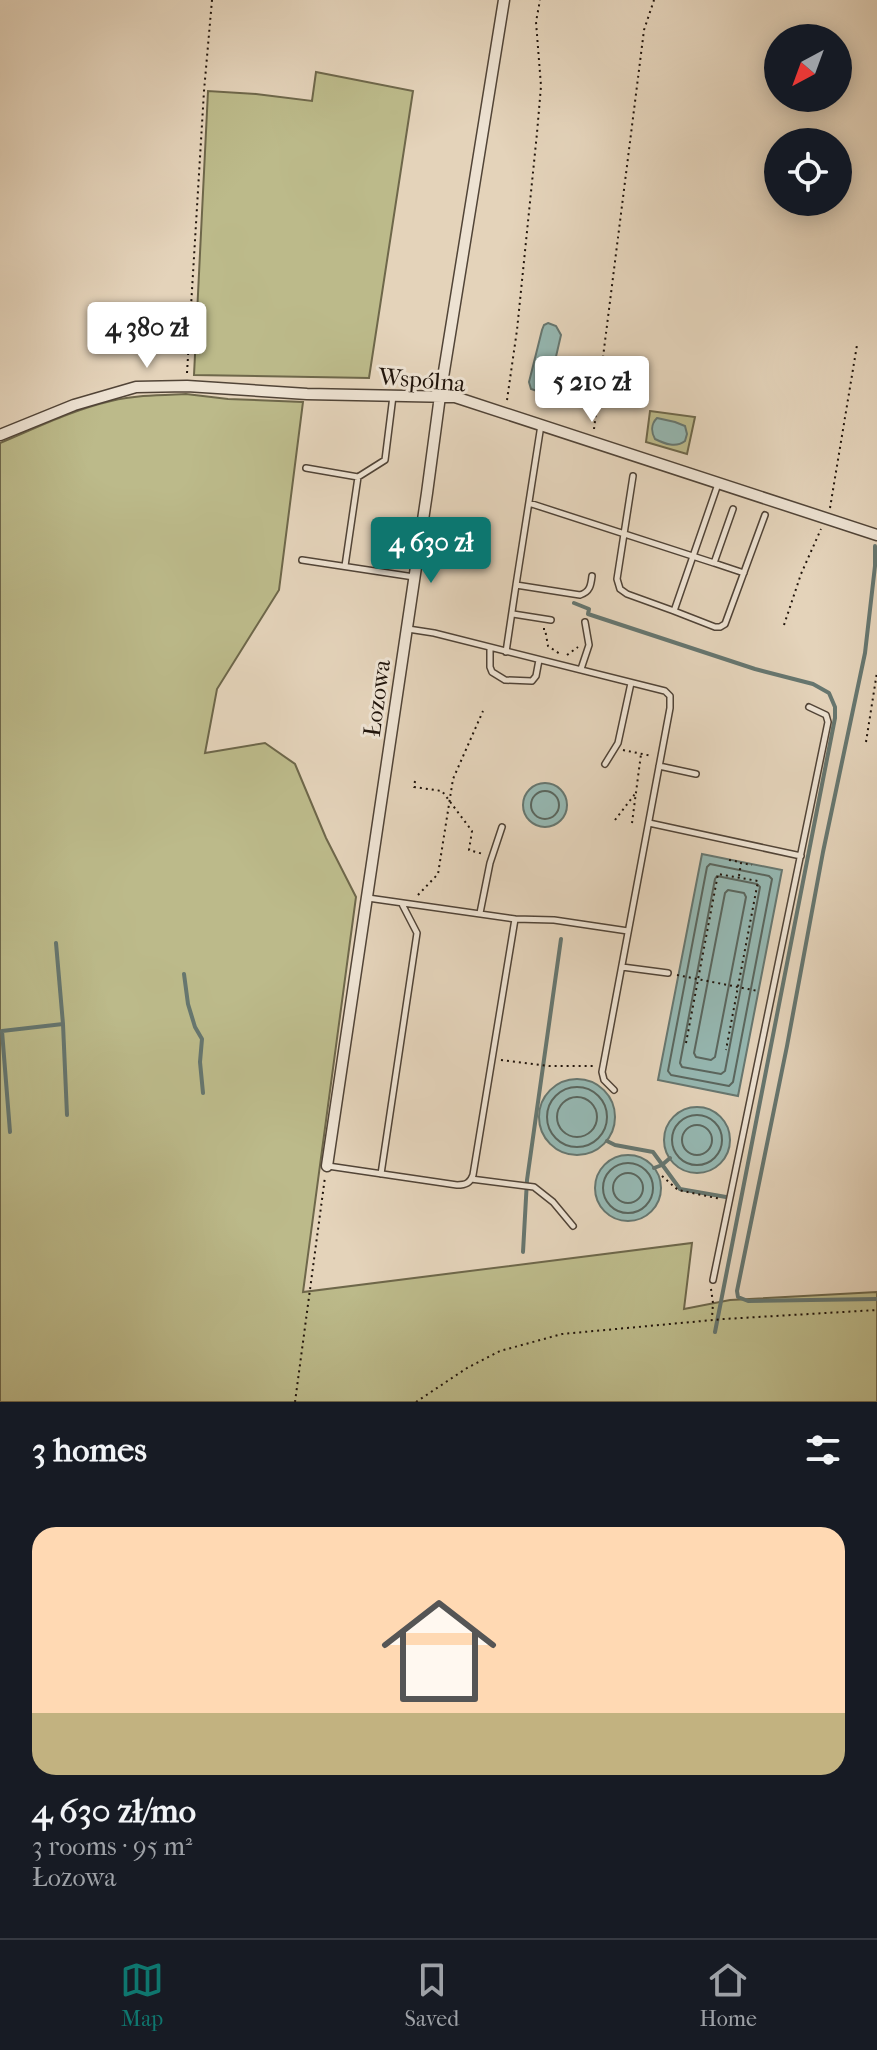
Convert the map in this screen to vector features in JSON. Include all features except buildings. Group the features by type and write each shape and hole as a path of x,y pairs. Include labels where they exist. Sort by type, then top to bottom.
{"street":[{"name":"Łozowa","path":"327,1166 440,396 504,0"},
{"name":"Wspólna","path":"0,435 74,405 136,387 187,386 307,394 455,397 877,535"}],"lane":[{"path":"306,468 358,477 385,460 393,396"},
{"path":"506,652 541,424"},
{"path":"633,476 617,579 620,589 720,627 725,624 765,515"},
{"path":"345,566 358,477"},
{"path":"674,611 718,484"},
{"path":"529,503 744,573"},
{"path":"714,563 733,509"},
{"path":"302,560 415,577"},
{"path":"516,585 580,595 590,588 592,576"},
{"path":"512,614 551,620"},
{"path":"581,669 589,645 585,622"},
{"path":"407,629 581,669 665,691 670,696 602,1072 604,1080 614,1090"},
{"path":"490,648 492,672 505,680 532,681 538,671 539,660"},
{"path":"605,764 618,743 631,683"},
{"path":"713,1280 828,722 826,715 809,707"},
{"path":"659,766 696,774"},
{"path":"649,823 801,856"},
{"path":"480,913 492,856 502,827"},
{"path":"366,898 628,931"},
{"path":"381,1174 417,933 405,904"},
{"path":"327,1166 457,1185 465,1185 471,1179 515,919"},
{"path":"622,967 668,973"},
{"path":"471,1179 534,1187 553,1202 573,1226"}],"path":[{"path":"187,386 212,0"},
{"path":"501,412 511,378 536,156 541,86 536,22 540,0"},
{"path":"592,442 644,30 654,0"},
{"path":"784,625 833,497 857,345"},
{"path":"533,627 545,629 548,646 562,658 577,648 588,633"},
{"path":"866,742 877,672"},
{"path":"405,904 438,874 453,779 483,711"},
{"path":"615,748 661,758"},
{"path":"632,823 641,754"},
{"path":"415,781 414,787 442,791 472,831 469,850 492,856"},
{"path":"615,820 636,793"},
{"path":"729,860 752,865"},
{"path":"738,877 741,863"},
{"path":"686,1043 718,874 738,877 758,881 726,1050"},
{"path":"680,976 758,991"},
{"path":"492,1059 549,1066 603,1066"},
{"path":"295,1402 327,1166"},
{"path":"662,1176 678,1190 730,1201"},
{"path":"711,1292 712,1320"},
{"path":"416,1402 467,1368 500,1351 562,1334 712,1320 877,1310"}],"shaded area":[{"path":"316,72 413,91 369,378 194,375 208,91 312,101"},
{"path":"186,394 303,402 279,590 217,689 205,753 265,743 295,764 326,838 356,897 303,1292 692,1243 684,1309 730,1300 877,1292 877,1402 0,1402 0,443 97,405 130,398"},
{"path":"650,411 695,417 687,454 646,442"}],"water":[{"path":"548,323 556,326 561,335 549,387 543,393 531,389 529,382 542,330"},
{"path":"657,418 685,426 685,441 674,445 655,439 652,428"},
{"path":"545,783 561,789 567,805 561,821 545,827 529,821 523,805 529,789"},
{"path":"702,854 782,870 738,1096 658,1080"},
{"path":"577,1079 591,1082 604,1090 612,1103 615,1117 612,1131 604,1144 591,1152 577,1155 563,1152 550,1144 542,1131 539,1117 542,1103 550,1090 563,1082"},
{"path":"697,1107 710,1110 720,1117 727,1127 730,1140 727,1153 720,1163 710,1170 697,1173 684,1170 674,1163 667,1153 664,1140 667,1127 674,1117 684,1110"},
{"path":"628,1155 641,1158 651,1165 658,1175 661,1188 658,1201 651,1211 641,1218 628,1221 615,1218 605,1211 598,1201 595,1188 598,1175 605,1165 615,1158"}],"waterway":[{"path":"875,546 865,653 737,1291 738,1297 748,1301 877,1299"},
{"path":"574,603 589,609 588,614 755,669 813,684 829,693 835,707 715,1332"},
{"path":"523,1252 527,1180 561,939"},
{"path":"10,1132 2,1031 63,1024 56,943"},
{"path":"184,974 188,1004 202,1039 200,1062 203,1093"},
{"path":"63,1024 67,1115"},
{"path":"607,1141 653,1152 680,1189 726,1197"},
{"path":"654,1168 670,1158"}]}
